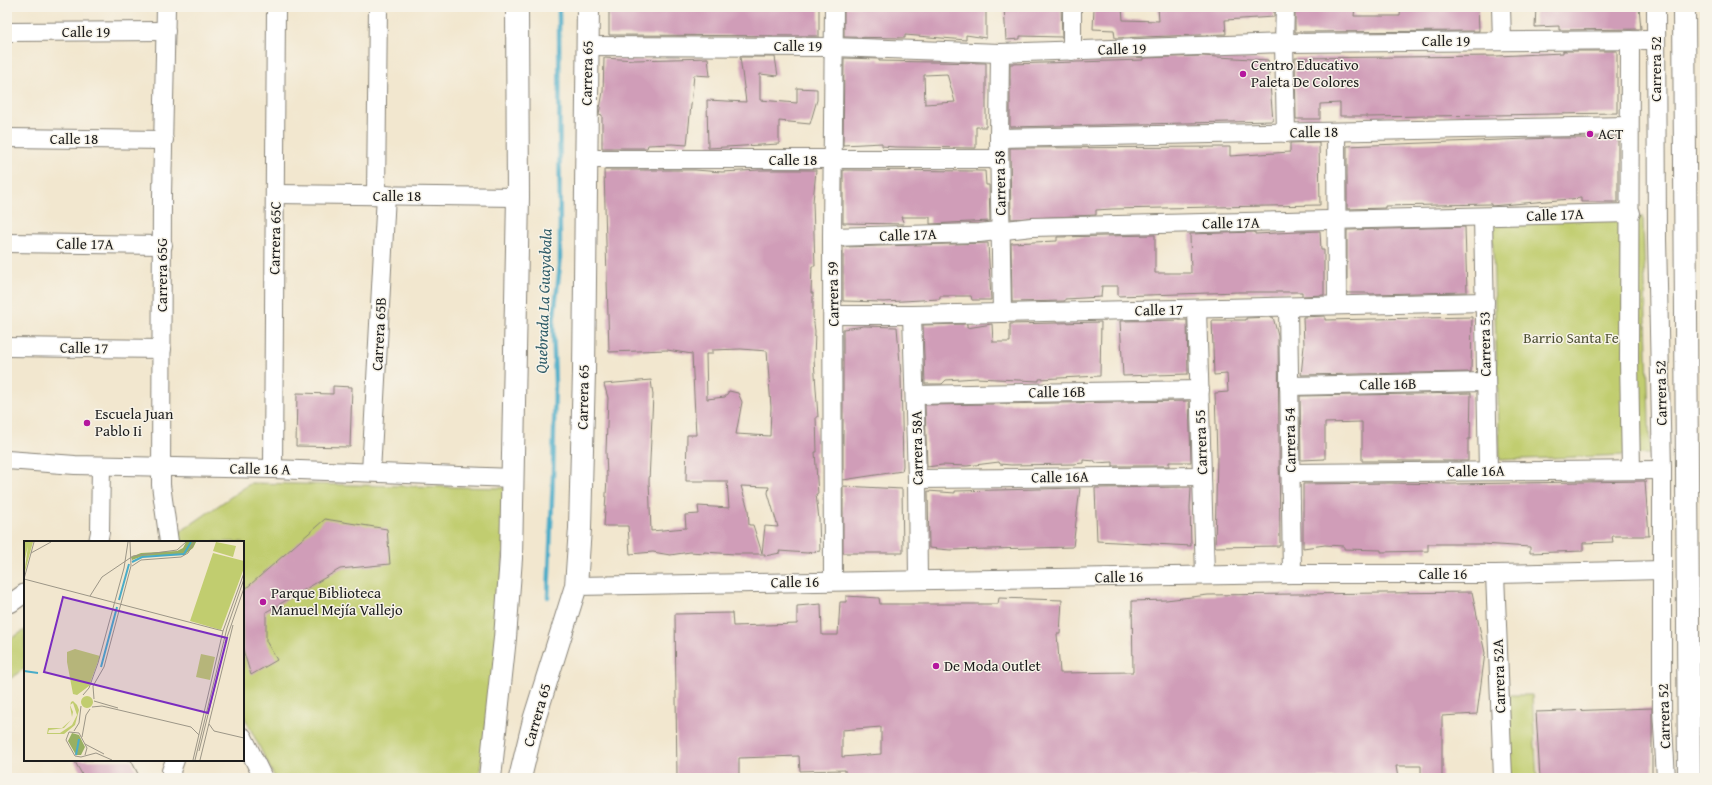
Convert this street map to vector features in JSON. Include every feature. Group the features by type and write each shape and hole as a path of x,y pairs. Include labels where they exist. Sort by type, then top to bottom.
{"main road":[{"path":"490,778 505,638 511,558 518,197 517,7"},
{"name":"Carrera 65","path":"520,778 534,720 576,586 580,528 584,371 588,7"},
{"name":"Carrera 52","path":"1684,7 1689,778"}],"street":[{"name":"Carrera 65G","path":"166,7 161,467 163,507 170,541"},
{"name":"Carrera 65C","path":"273,469 276,194 276,7"},
{"name":"Carrera 65B","path":"372,472 381,196 378,7"},
{"name":"Carrera 59","path":"833,581 832,237 834,7"},
{"path":"1072,7 1072,51"},
{"path":"1285,7 1284,42 1286,133"},
{"path":"1501,7 1502,41"},
{"name":"Carrera 52","path":"1656,7 1657,239 1662,470 1662,709 1666,778"},
{"name":"Calle 19","path":"7,32 166,31"},
{"name":"Carrera 52","path":"1630,40 1629,126 1631,213 1629,360 1631,470"},
{"name":"Calle 19","path":"588,46 833,46 1000,53 1284,42 1656,40"},
{"name":"Carrera 58","path":"1000,53 999,138 1002,313"},
{"name":"Calle 18","path":"999,138 1629,126"},
{"path":"1336,132 1337,305"},
{"name":"Calle 18","path":"7,138 164,140"},
{"name":"Calle 18","path":"586,159 1000,159"},
{"name":"Calle 18","path":"276,194 518,197"},
{"name":"Calle 17A","path":"832,237 979,233 1032,227 1631,213"},
{"name":"Carrera 53","path":"1483,217 1488,471"},
{"name":"Calle 17A","path":"7,243 163,245"},
{"name":"Calle 17","path":"833,315 912,316 1485,302"},
{"name":"Carrera 54","path":"1288,307 1292,574"},
{"name":"Carrera 55","path":"1197,308 1205,575"},
{"name":"Carrera 58A","path":"912,316 917,479 918,580"},
{"name":"Calle 17","path":"7,347 162,349"},
{"name":"Calle 16B","path":"1289,386 1486,382"},
{"name":"Calle 16B","path":"915,395 1200,390"},
{"name":"Calle 16 A","path":"7,460 101,466 273,469 513,478"},
{"path":"98,541 100,532 101,466"},
{"name":"Calle 16A","path":"1290,474 1662,470"},
{"name":"Calle 16A","path":"917,479 1202,476"},
{"name":"Calle 16","path":"576,586 1205,575 1495,574 1662,570"},
{"name":"Carrera 52A","path":"1495,574 1503,778"},
{"path":"245,743 263,778"},
{"path":"172,778 171,771 175,761"}],"green space":[{"name":"Barrio Santa Fe","path":"1643,217 1650,454 1500,460 1492,222"},
{"path":"251,483 507,488 499,636 479,778 275,778 244,716 244,541 180,541 177,534"},
{"path":"24,631 24,669 7,681 7,641"},
{"path":"1505,695 1532,695 1537,778 1511,778"}],"building":[{"path":"609,7 819,7 819,36 609,35"},
{"path":"844,7 950,7 950,10 986,8 986,38 966,35 966,40 905,35 905,38 844,37"},
{"path":"1004,7 1061,7 1062,37 1020,36 1020,39 1006,40"},
{"path":"1094,7 1122,7 1123,20 1159,21 1158,7 1274,7 1274,17 1225,20 1226,34 1115,38 1114,30 1093,29"},
{"path":"1295,7 1355,7 1354,16 1400,16 1401,7 1478,7 1479,31 1295,32"},
{"path":"1536,7 1639,7 1641,29 1559,30 1559,26 1535,27"},
{"path":"1563,51 1617,51 1617,113 1367,117 1340,116 1340,103 1320,104 1320,119 1296,119 1295,58 1497,56 1563,53"},
{"path":"1202,56 1268,60 1273,121 1010,127 1010,64 1143,60 1143,58"},
{"path":"740,57 775,57 778,76 760,74 760,100 797,103 797,88 817,89 817,100 810,124 779,121 779,144 708,148 707,100 746,102"},
{"path":"604,58 635,60 708,58 710,76 694,75 687,145 648,145 647,148 602,148 602,115 599,114 603,92"},
{"path":"844,58 879,59 879,61 986,63 986,127 976,127 976,148 895,147 882,146 882,143 843,145","holes":["947,74 955,102 925,104 924,75"]},
{"path":"1553,138 1618,138 1618,202 1581,202 1581,198 1491,206 1491,204 1385,206 1385,208 1347,209 1347,146"},
{"path":"1319,142 1320,205 1112,209 1096,210 1096,215 1011,219 1010,148 1230,147 1230,156 1290,152 1290,143"},
{"path":"604,170 695,170 722,172 759,170 816,170 813,202 815,266 812,266 811,293 813,293 813,316 815,331 814,360 818,417 816,417 817,452 815,452 820,551 807,553 779,551 780,553 765,556 765,554 704,552 690,552 670,555 653,552 630,554 628,526 604,526 607,478 606,451 608,398 604,384 651,380 653,395 649,481 651,531 686,528 685,515 699,514 698,506 729,508 727,481 686,481 687,435 696,435 692,354 667,350 609,352","holes":["741,349 767,351 771,407 770,436 736,434 742,402 738,393 729,391 725,397 707,399 706,354 712,354 712,350","741,486 769,487 768,493 778,527 765,526 762,553 753,525 749,525 748,509"]},
{"path":"843,170 985,171 986,185 989,185 990,221 930,224 930,217 901,217 904,224 843,223"},
{"path":"1465,227 1467,292 1347,293 1347,230"},
{"path":"1320,231 1321,250 1324,250 1324,295 1302,296 1302,292 1239,292 1118,296 1118,286 1102,286 1101,297 1065,299 1065,301 1012,302 1011,243 1057,241 1057,237 1155,235 1155,273 1191,273 1190,234 1255,232 1255,234"},
{"path":"988,243 991,300 972,300 971,296 940,296 940,299 884,302 843,301 843,247"},
{"path":"1325,316 1325,320 1472,317 1471,372 1301,375 1304,346 1303,317"},
{"path":"1273,317 1278,336 1280,546 1215,547 1217,455 1215,393 1228,392 1227,374 1214,375 1212,320 1246,320 1246,318"},
{"path":"1187,320 1188,374 1123,376 1120,321"},
{"path":"1101,322 1100,376 1039,379 1039,381 976,378 946,380 942,384 925,384 923,325 967,324 967,328 992,324 993,342 1010,342 1010,324"},
{"path":"864,326 897,327 901,375 903,466 902,471 843,480 843,329"},
{"path":"333,386 352,387 350,447 296,446 297,393 333,394"},
{"path":"1471,393 1468,461 1362,461 1362,422 1325,423 1325,459 1301,460 1300,396"},
{"path":"1189,401 1191,462 1169,462 1169,466 1113,466 1113,462 1095,463 1095,461 1083,460 1083,463 1074,464 1011,465 1000,464 999,462 967,466 942,465 927,467 925,405"},
{"path":"1645,481 1649,536 1612,536 1613,542 1583,543 1583,551 1530,553 1530,547 1482,544 1428,544 1428,551 1381,552 1381,550 1344,549 1344,546 1325,545 1303,548 1303,484 1450,484"},
{"path":"843,486 902,489 903,553 843,553"},
{"path":"1191,487 1191,546 1097,541 1095,488"},
{"path":"1080,488 1073,547 950,550 929,548 928,491 955,493 955,491"},
{"name":"Parque Biblioteca Manuel Mejía Vallejo","path":"325,519 387,529 390,564 340,569 266,612 266,641 277,660 251,675 244,653 244,590"},
{"path":"1472,592 1485,653 1477,714 1442,716 1442,778 1421,778 1421,766 1396,766 1398,778 845,778 845,770 800,771 799,756 739,758 739,778 677,778 675,614 732,613 733,626 797,624 797,606 821,604 822,635 838,635 840,602 846,602 846,596 879,598 880,604 998,604 999,598 1062,600 1060,634 1057,634 1060,673 1133,672 1132,601 1166,600 1208,595","holes":["881,727 881,754 842,757 842,730"]},
{"path":"1652,708 1652,778 1540,778 1536,712"},
{"path":"75,761 132,761 140,778 84,778"}],"waterway":[{"name":"Quebrada La Guayabala","path":"548,597 555,384 553,323 560,266 559,7"}],"place":[{"name":"Centro Educativo Paleta De Colores","path":"1243,74"},
{"name":"ACT","path":"1590,134"},
{"name":"Escuela Juan Pablo Ii","path":"87,423"},
{"name":"Parque Biblioteca Manuel Mejía Vallejo","path":"263,602"},
{"name":"De Moda Outlet","path":"936,666"}]}
